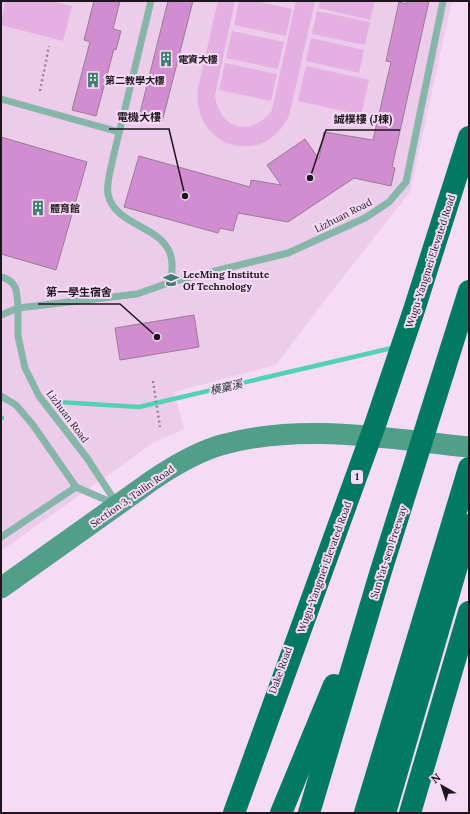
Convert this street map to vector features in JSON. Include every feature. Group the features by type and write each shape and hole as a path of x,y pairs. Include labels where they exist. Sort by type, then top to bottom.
{"highway":[{"name":"Wugu-Yangmei Elevated Road","path":"234,813 375,425 414,310 469,137"},
{"name":"Sun Yat-sen Freeway","path":"309,813 380,574 469,291"},
{"path":"365,813 467,475"},
{"path":"385,813 469,525"},
{"path":"281,813 380,574"},
{"path":"410,813 469,612"}],"main road":[{"name":"Section 3, Tailin Road","path":"1,588 52,553 117,504 176,464 221,445 252,438 308,433 367,436 469,447"},
{"name":"Dake Road","path":"226,813 367,436"}],"lane":[{"path":"151,1 119,132 109,178 108,194 113,206 123,216 159,238 169,249 172,262 171,282"},
{"name":"Lizhuan Road","path":"1,314 18,308 137,294 171,282 288,253 365,218 389,202 406,182 443,1"},
{"path":"1,99 119,132"},
{"path":"367,436 410,310 469,126"},
{"name":"Lizhuan Road","path":"1,276 8,278 14,283 17,290 18,336 25,368 39,396 87,458 117,504"},
{"path":"1,396 16,405 33,425 76,487 117,504"},
{"path":"1,537 76,487"}],"path":[{"path":"40,91 49,46"},
{"path":"153,381 160,427"}],"shaded area":[{"name":"LeeMing Institute Of Technology","path":"1,1 452,1 410,192 276,365 174,392 184,429 153,443 1,551"},
{"path":"5,1 51,1 72,6 63,41 1,25"},
{"path":"218,1 235,1 215,95 218,107 223,116 230,123 246,127 264,119 272,110 296,1 315,1 289,116 277,133 263,143 247,146 231,144 217,137 206,125 199,108 198,88"},
{"path":"239,1 255,1 292,9 286,36 234,25"},
{"path":"320,1 375,1 370,20 318,8"},
{"path":"317,11 370,22 365,45 312,34"},
{"path":"232,31 284,42 278,69 226,58"},
{"path":"311,38 364,50 359,73 306,61"},
{"path":"225,63 277,74 271,101 219,90"},
{"path":"306,66 369,80 361,115 298,101"}],"building":[{"name":"第二教學大樓","path":"94,1 120,1 113,29 121,31 116,50 114,49 96,116 72,110 90,42 84,40"},
{"name":"電資大樓","path":"168,1 193,1 162,122 139,117"},
{"path":"407,1 429,1 392,167 395,168 391,186 354,178 288,222 238,213 233,231 220,228 218,233 124,207 139,156 250,187 251,180 281,185 267,165 305,139 319,159 324,132 373,140 391,62 386,61 399,2 406,4"},
{"name":"體育館","path":"1,137 87,162 56,270 1,254"},
{"path":"194,315 199,347 120,360 115,328"}],"waterway":[{"name":"橫窠溪","path":"58,402 139,407 392,348"}],"place":[{"name":"電資大樓","path":"166,59"},
{"name":"第二教學大樓","path":"93,80"},
{"name":"誠樸樓 (J棟)","path":"310,178"},
{"name":"電機大樓","path":"185,196"},
{"name":"體育館","path":"38,208"},
{"name":"LeeMing Institute Of Technology","path":"171,280"},
{"name":"第一學生宿舍","path":"157,337"}]}
